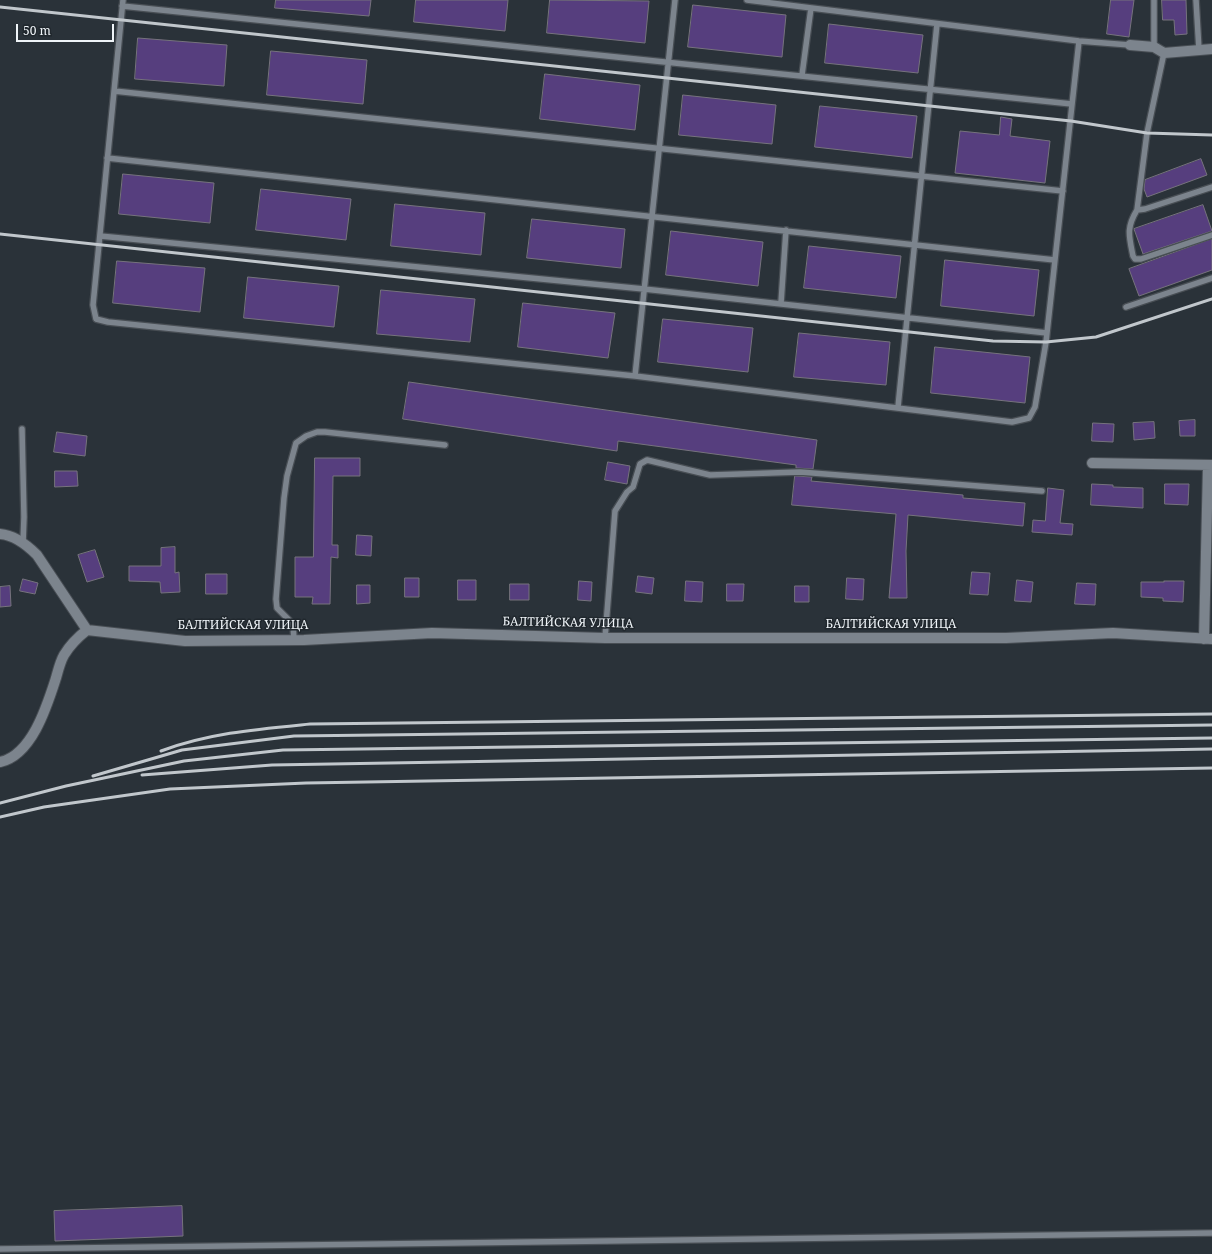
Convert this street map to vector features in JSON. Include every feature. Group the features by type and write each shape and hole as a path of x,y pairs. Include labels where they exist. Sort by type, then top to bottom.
{"street":[{"path":"1130,45 1154,47 1164,53 1212,49"},
{"path":"1092,463 1210,465 1208,639"},
{"path":"0,534 15,538 38,555 88,630 78,638 64,655 42,716 24,747 16,756 0,762"},
{"name":"БАЛТИЙСКАЯ УЛИЦА","path":"88,630 185,641 294,640 432,633 605,638 1006,638 1060,634 1113,634 1208,639"}],"lane":[{"path":"635,376 675,0"},
{"path":"747,0 1079,41 1130,45"},
{"path":"1154,0 1154,47"},
{"path":"1196,0 1199,50"},
{"path":"1072,104 122,3 93,305 96,319 108,322 635,376 1012,422 1028,418 1035,407 1047,333 1079,41"},
{"path":"802,75 811,8"},
{"path":"898,407 937,24"},
{"path":"1164,53 1147,134 1137,210 1131,220 1128,230 1133,256 1135,259 1141,259 1212,235"},
{"path":"114,91 1063,191"},
{"path":"108,158 1055,260"},
{"path":"1137,210 1145,209 1212,187"},
{"path":"781,304 786,230"},
{"path":"100,236 644,288 1047,333"},
{"path":"1126,307 1212,278"},
{"path":"22,429 24,517 23,543"},
{"path":"294,640 293,624 277,608 276,593 284,498 287,476 296,443 306,436 317,432 325,432 445,445"},
{"path":"605,638 615,511 627,492 633,487 640,464 647,460 710,475 800,472 1042,491"},
{"path":"0,1249 1212,1233"}],"building":[{"path":"276,0 371,0 369,16 275,8"},
{"path":"416,0 508,0 505,31 414,22"},
{"path":"550,0 649,1 645,43 547,33"},
{"path":"1111,0 1134,0 1129,37 1107,34"},
{"path":"1162,0 1186,0 1187,34 1175,35 1174,20 1163,20"},
{"path":"693,5 786,15 782,57 688,47"},
{"path":"829,24 923,35 918,73 825,63"},
{"path":"138,38 227,45 224,86 135,79"},
{"path":"271,51 367,60 363,104 267,95"},
{"path":"545,74 640,85 635,130 540,119"},
{"path":"683,95 776,105 772,144 679,135"},
{"path":"820,106 917,116 912,158 815,147"},
{"path":"1001,117 1012,119 1010,136 1050,141 1045,183 955,173 960,131 999,135"},
{"path":"1201,159 1207,175 1147,197 1144,189 1145,180"},
{"path":"123,174 214,183 210,223 119,214"},
{"path":"261,189 351,199 346,240 256,230"},
{"path":"395,204 485,213 481,255 391,246"},
{"path":"1203,205 1212,231 1143,254 1134,229"},
{"path":"532,219 625,229 621,268 527,258"},
{"path":"671,231 763,242 758,286 666,275"},
{"path":"1212,239 1212,270 1139,296 1129,269"},
{"path":"809,246 901,256 896,298 804,288"},
{"path":"945,260 1039,270 1034,316 941,306"},
{"path":"117,261 205,268 200,312 113,303"},
{"path":"248,277 339,286 334,327 244,318"},
{"path":"381,290 475,299 470,342 377,334"},
{"path":"523,303 615,313 608,358 518,347"},
{"path":"663,319 753,328 748,372 658,362"},
{"path":"799,333 890,342 886,385 794,377"},
{"path":"935,347 1030,357 1025,403 931,393"},
{"path":"409,382 817,440 813,469 796,468 796,465 618,441 617,451 403,419"},
{"path":"1195,420 1195,436 1180,436 1179,421"},
{"path":"1154,422 1155,438 1134,440 1133,423"},
{"path":"1093,423 1114,424 1113,442 1092,441"},
{"path":"57,432 87,436 85,456 54,452"},
{"path":"315,458 360,458 360,476 333,476 332,545 338,545 338,558 331,557 330,604 312,604 313,597 295,597 295,557 313,557"},
{"path":"608,462 630,466 627,484 605,480"},
{"path":"55,471 77,471 78,486 55,487"},
{"path":"795,476 812,477 811,481 963,495 963,498 1025,503 1023,526 908,515 906,551 907,598 889,598 896,514 792,505"},
{"path":"1092,484 1113,485 1113,487 1143,488 1143,508 1091,505"},
{"path":"1165,484 1189,484 1188,505 1165,504"},
{"path":"1048,488 1064,490 1060,523 1073,524 1072,535 1032,532 1033,520 1045,521"},
{"path":"357,535 372,536 371,556 356,555"},
{"path":"175,547 175,573 179,572 180,592 161,593 160,582 129,581 129,566 161,566 161,548"},
{"path":"95,550 104,577 87,582 78,555"},
{"path":"972,572 990,573 988,595 970,594"},
{"path":"206,574 227,574 227,594 206,594"},
{"path":"638,576 654,578 652,594 636,592"},
{"path":"405,578 419,578 419,597 405,597"},
{"path":"847,578 864,579 863,600 846,599"},
{"path":"23,579 38,583 35,594 20,591"},
{"path":"458,580 476,580 476,600 458,600"},
{"path":"1017,580 1033,582 1031,602 1015,601"},
{"path":"579,581 592,582 591,601 578,600"},
{"path":"686,581 703,582 702,602 685,601"},
{"path":"1184,581 1183,602 1163,601 1163,598 1141,597 1141,582"},
{"path":"1077,583 1096,584 1095,605 1075,604"},
{"path":"510,584 529,584 529,600 510,600"},
{"path":"727,584 744,584 743,601 727,601"},
{"path":"357,585 370,585 370,603 357,604"},
{"path":"10,586 11,606 0,607 0,587"},
{"path":"795,586 809,586 809,602 795,602"},
{"path":"182,1206 183,1236 55,1241 54,1211"}],"railway":[{"path":"0,7 1071,121 1147,133 1212,135"},
{"path":"0,234 993,341 1046,342 1096,337 1212,299"},
{"path":"161,751 216,736 253,730 310,724 1212,714"},
{"path":"93,776 182,750 294,736 1212,725"},
{"path":"0,803 66,786 184,761 283,750 1212,738"},
{"path":"142,775 272,765 1212,749"},
{"path":"0,817 44,807 170,789 306,783 1212,768"}]}
